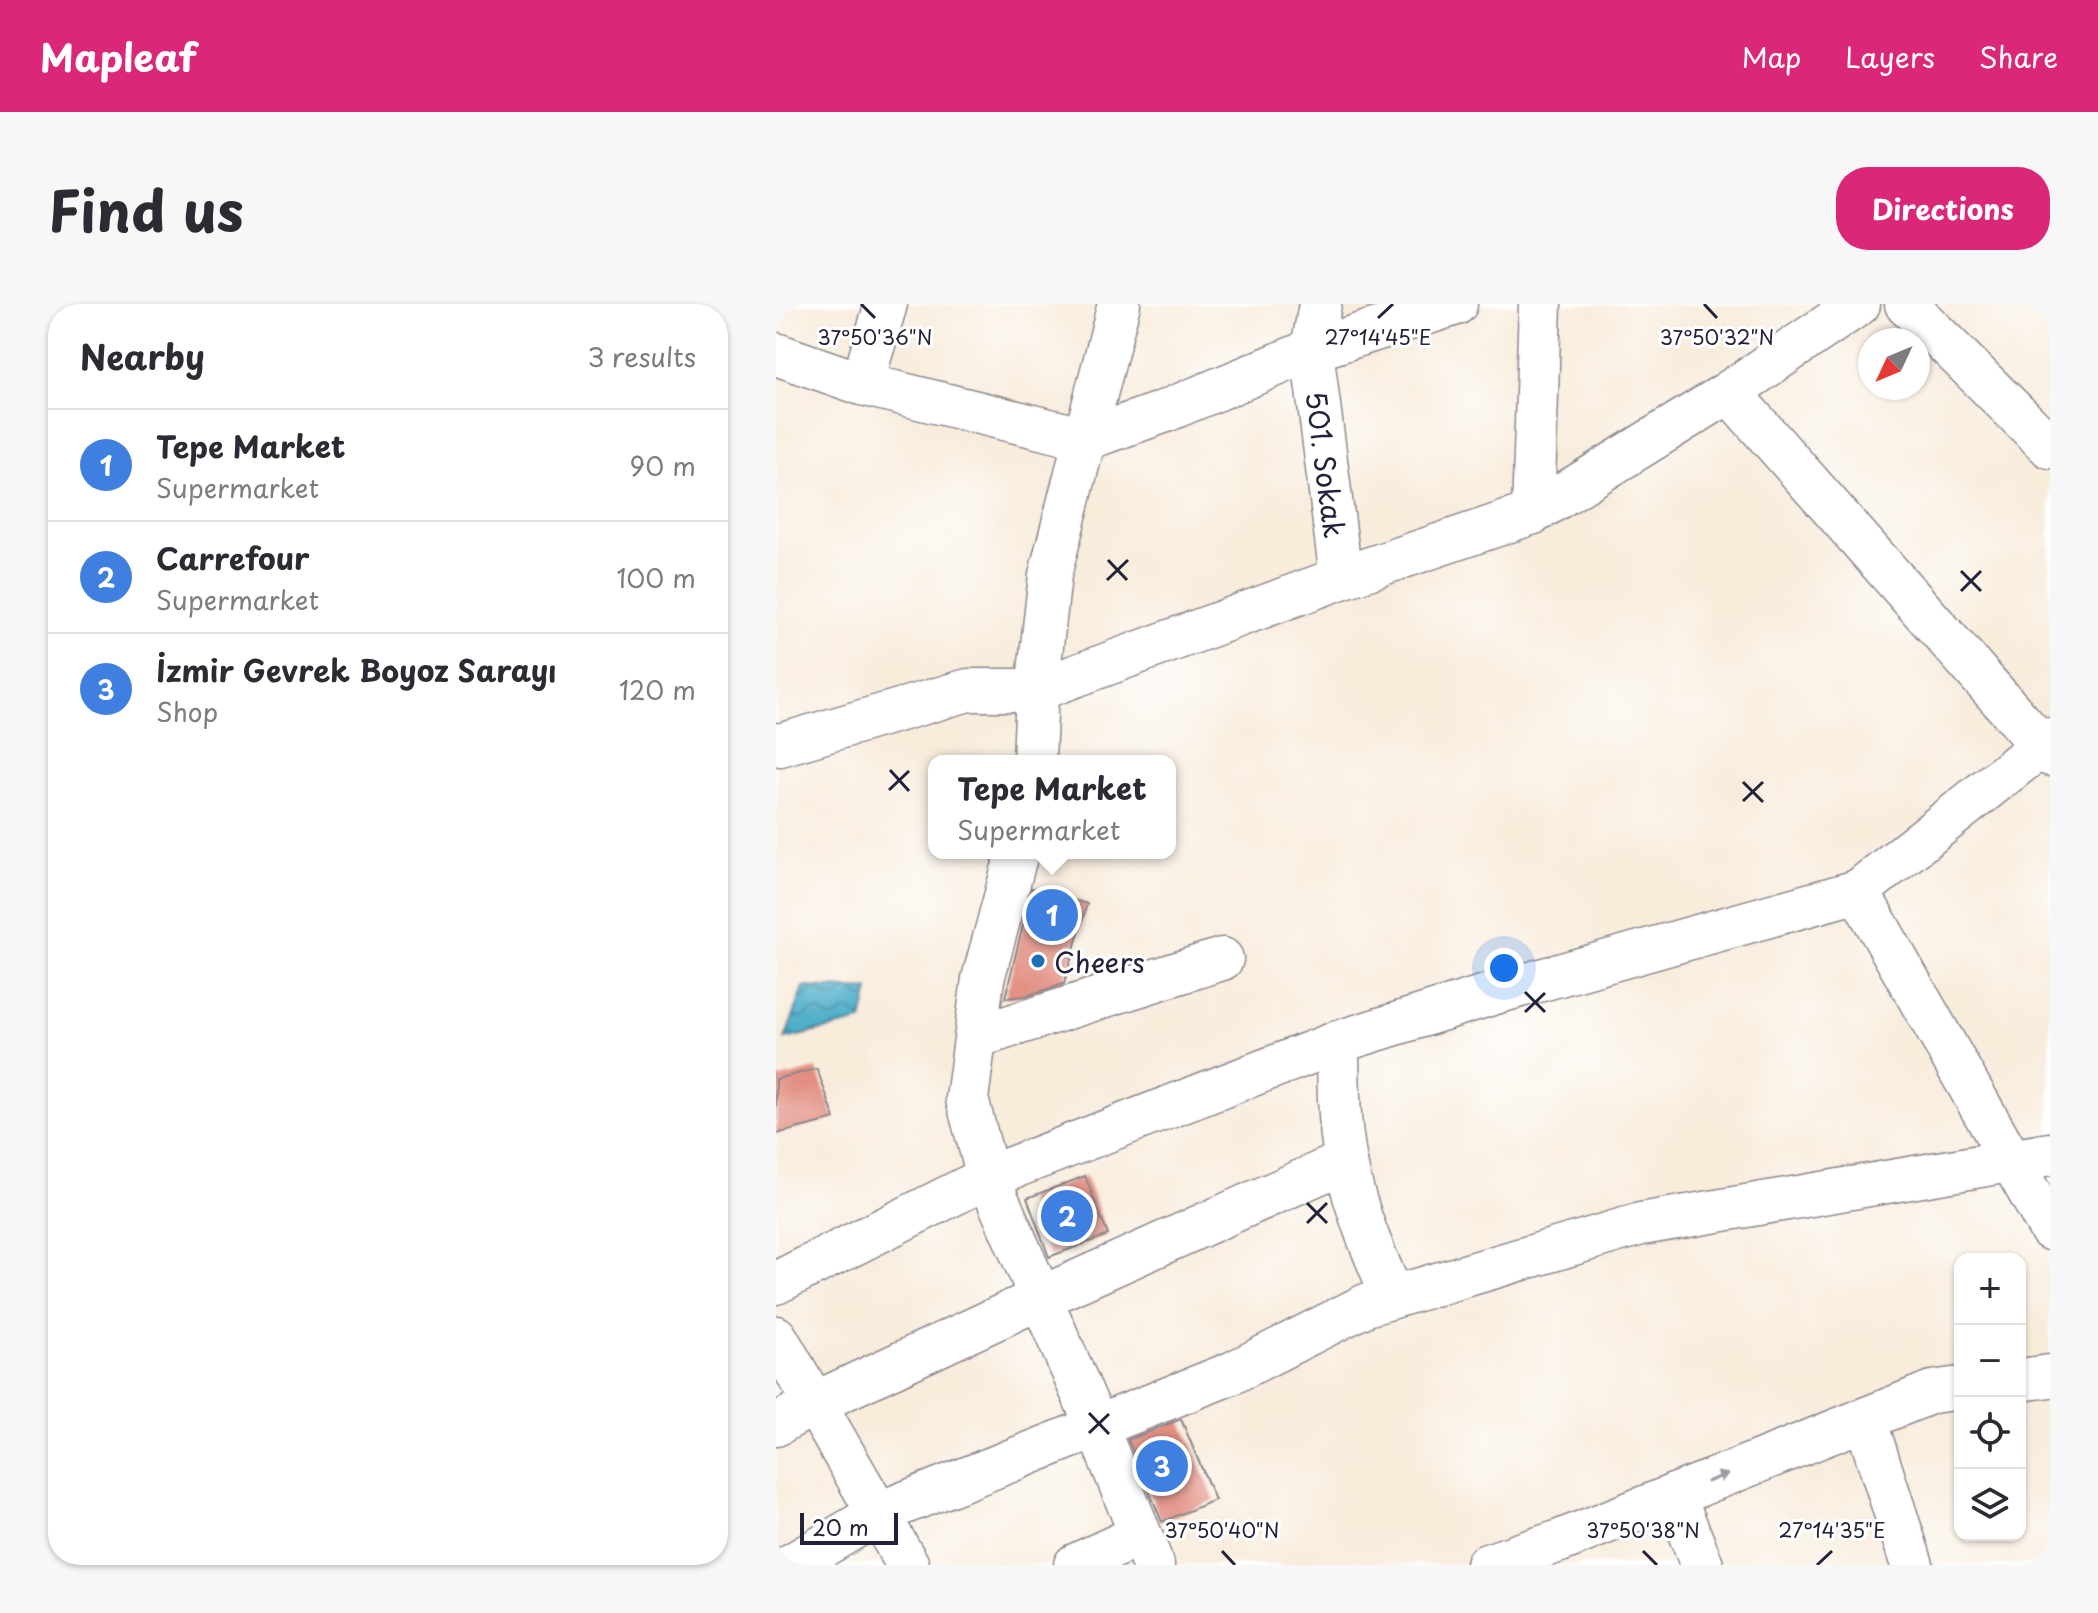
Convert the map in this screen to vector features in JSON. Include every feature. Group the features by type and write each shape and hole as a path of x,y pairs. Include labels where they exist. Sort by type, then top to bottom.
{"street":[{"path":"862,384 886,304"},
{"path":"1034,755 1037,690 1050,575 1119,304"},
{"name":"501. Sokak","path":"1320,304 1312,350 1341,578"},
{"path":"776,354 862,384 1086,439 1163,412 1312,350 1456,304"},
{"path":"1533,513 1540,304"},
{"path":"776,744 968,690 1037,690 1341,578 1533,513 1729,392 1859,304"},
{"path":"1906,304 2050,447"},
{"path":"776,1283 988,1177 1338,1042 1495,993 1858,891 2048,746 1729,392"},
{"path":"1015,859 983,979 967,1099 988,1177 1147,1550 1075,1565"},
{"path":"1858,891 2031,1157 2050,1229"},
{"path":"976,1037 1222,959"},
{"path":"1338,1042 1346,1161 1371,1248 1393,1297"},
{"path":"791,1565 879,1513 1232,1373 1366,1305 1641,1224 2031,1157"},
{"path":"776,1425 815,1403 1040,1298 1346,1161"},
{"path":"776,1337 908,1565"},
{"path":"2026,1379 2050,1376"},
{"path":"1490,1565 1560,1541 1932,1392 1954,1389"},
{"path":"1865,1419 1912,1565"},
{"path":"1674,1495 1702,1565"}],"water":[{"path":"804,987 869,990 862,1021 785,1039"}],"building":[{"path":"1032,888 1087,904 1064,984 1025,996 1005,998"},
{"path":"817,1069 835,1119 776,1134 776,1079"},
{"path":"1085,1176 1108,1235 1049,1257 1027,1198"},
{"path":"1181,1419 1215,1500 1162,1522 1128,1440"}],"place":[{"name":"Tepe Market","path":"1052,915"},
{"name":"Cheers","path":"1038,961"},
{"name":"Carrefour","path":"1067,1216"},
{"name":"İzmir Gevrek Boyoz Sarayı","path":"1162,1466"}]}
